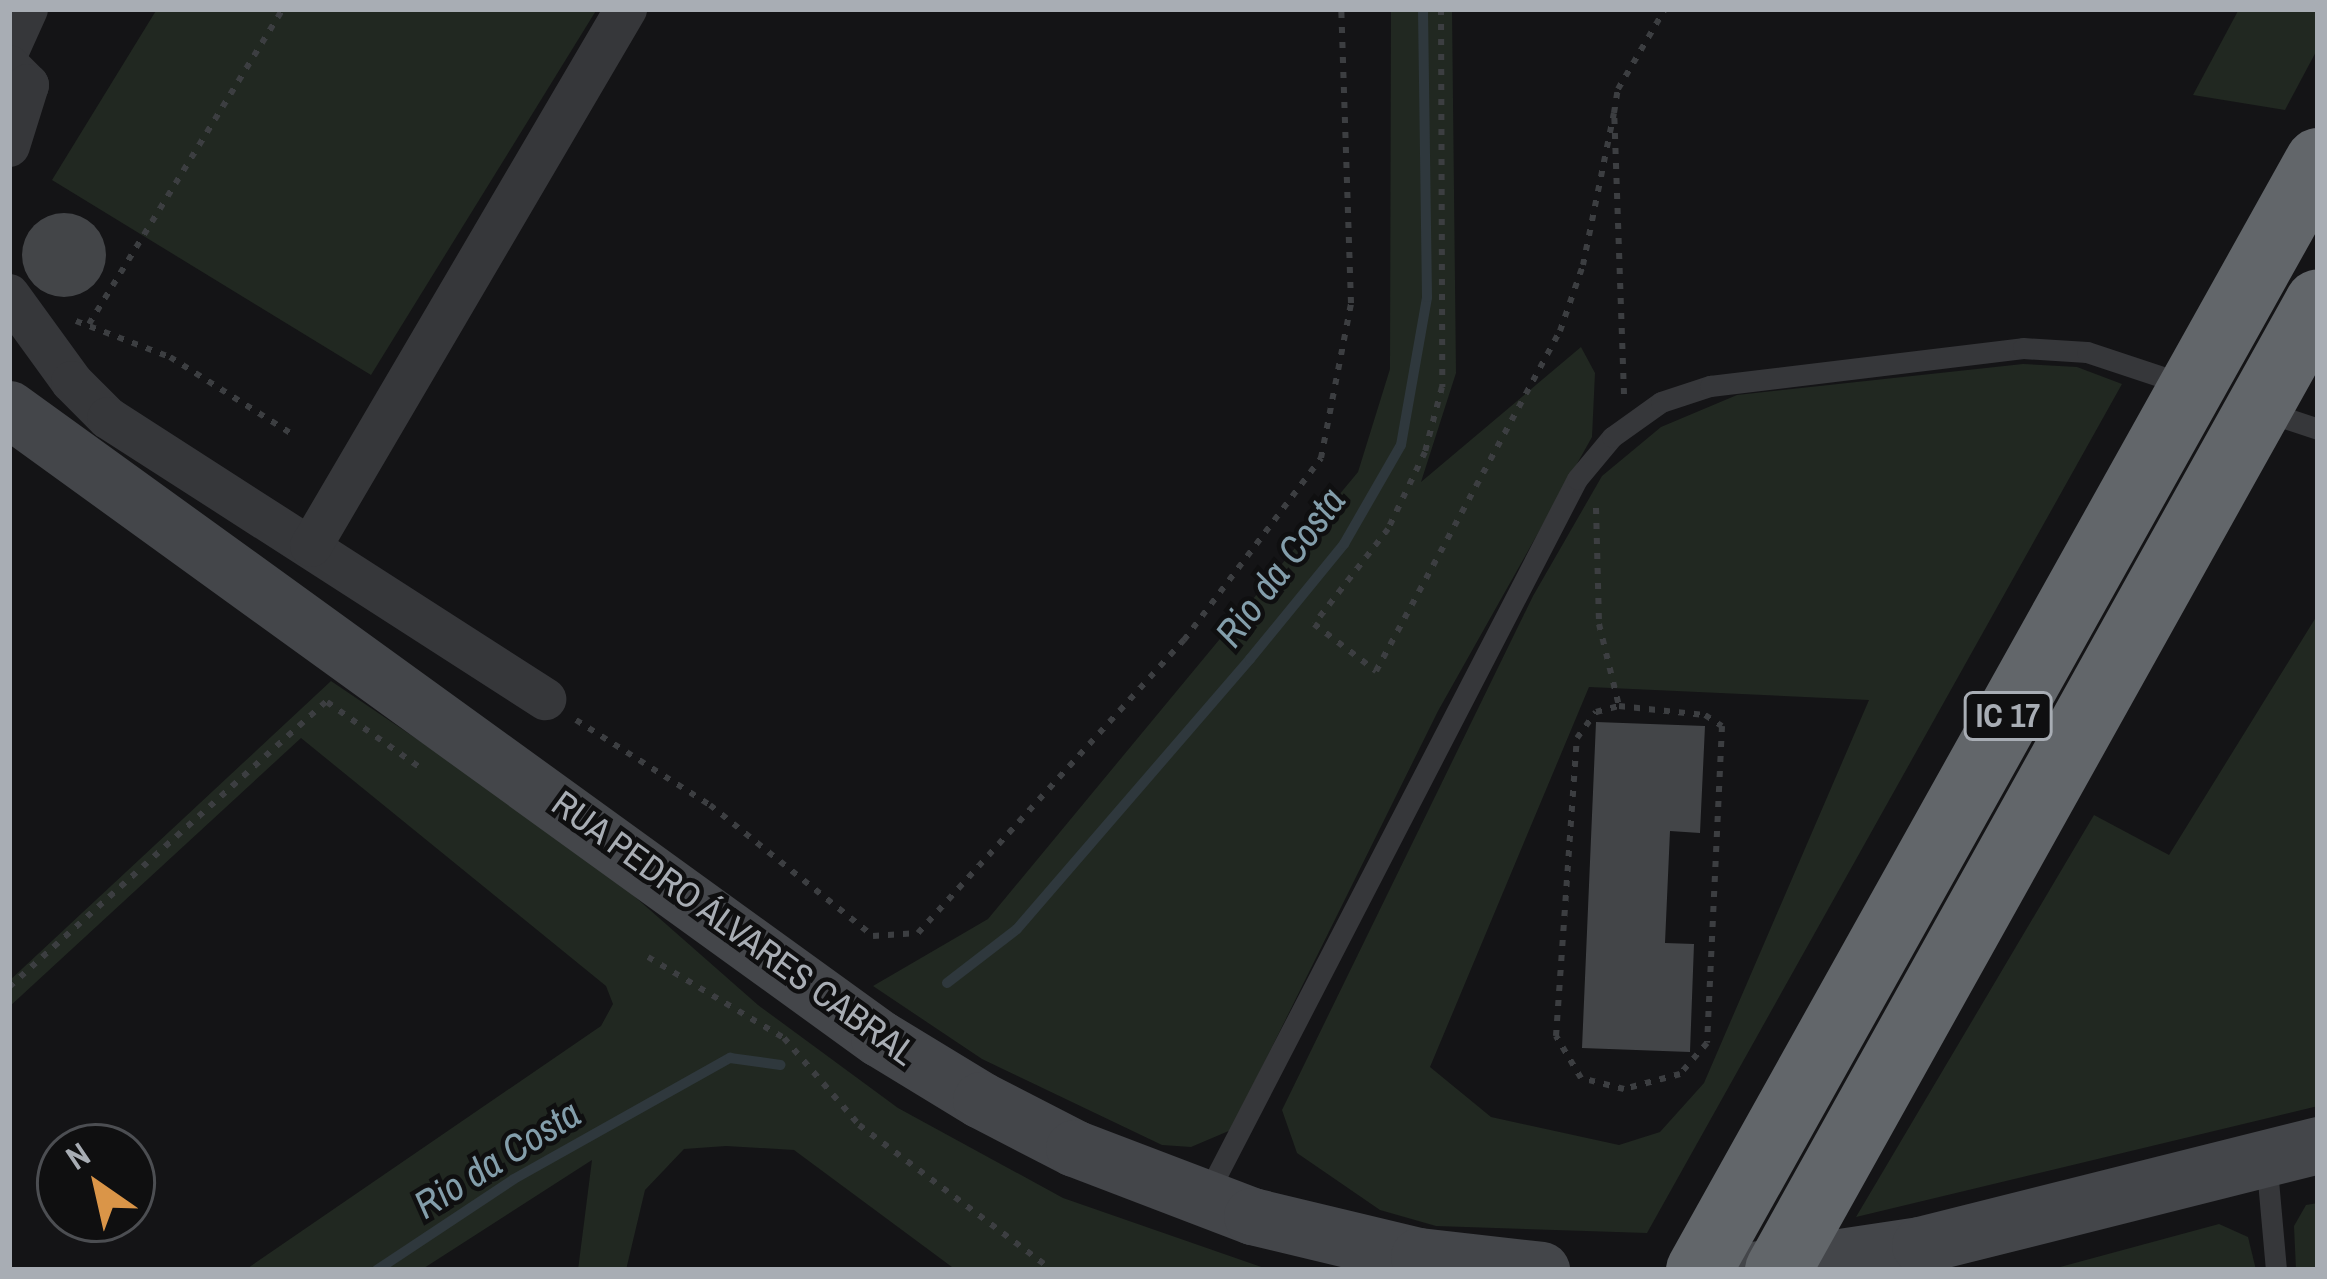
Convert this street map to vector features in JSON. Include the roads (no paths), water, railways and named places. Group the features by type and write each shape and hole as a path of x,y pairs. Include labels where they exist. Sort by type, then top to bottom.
{"highway":[{"name":"IC 17","path":"1699,1270 2318,161"},
{"name":"IC 17","path":"1778,1270 2318,302"}],"street":[{"path":"9,49 27,9"},
{"path":"311,546 626,9"},
{"path":"9,66 28,85 9,146"},
{"path":"13,300 108,418 544,699"},
{"name":"RUA PEDRO ÁLVARES CABRAL","path":"9,409 929,1070 1074,1148 1204,1199 1300,1230 1479,1264 1541,1270"},
{"path":"1753,1270 1994,1228 2292,1152"}],"lane":[{"path":"1204,1199 1577,479 1630,422 1710,386 2023,348 2087,352 2318,429"},
{"path":"2276,1270 2292,1152"}],"waterway":[{"name":"Rio da Costa","path":"947,983 1017,929 1250,659 1344,544 1401,445 1427,297 1423,9"},
{"name":"Rio da Costa","path":"377,1270 514,1179 730,1058 781,1065"}]}
